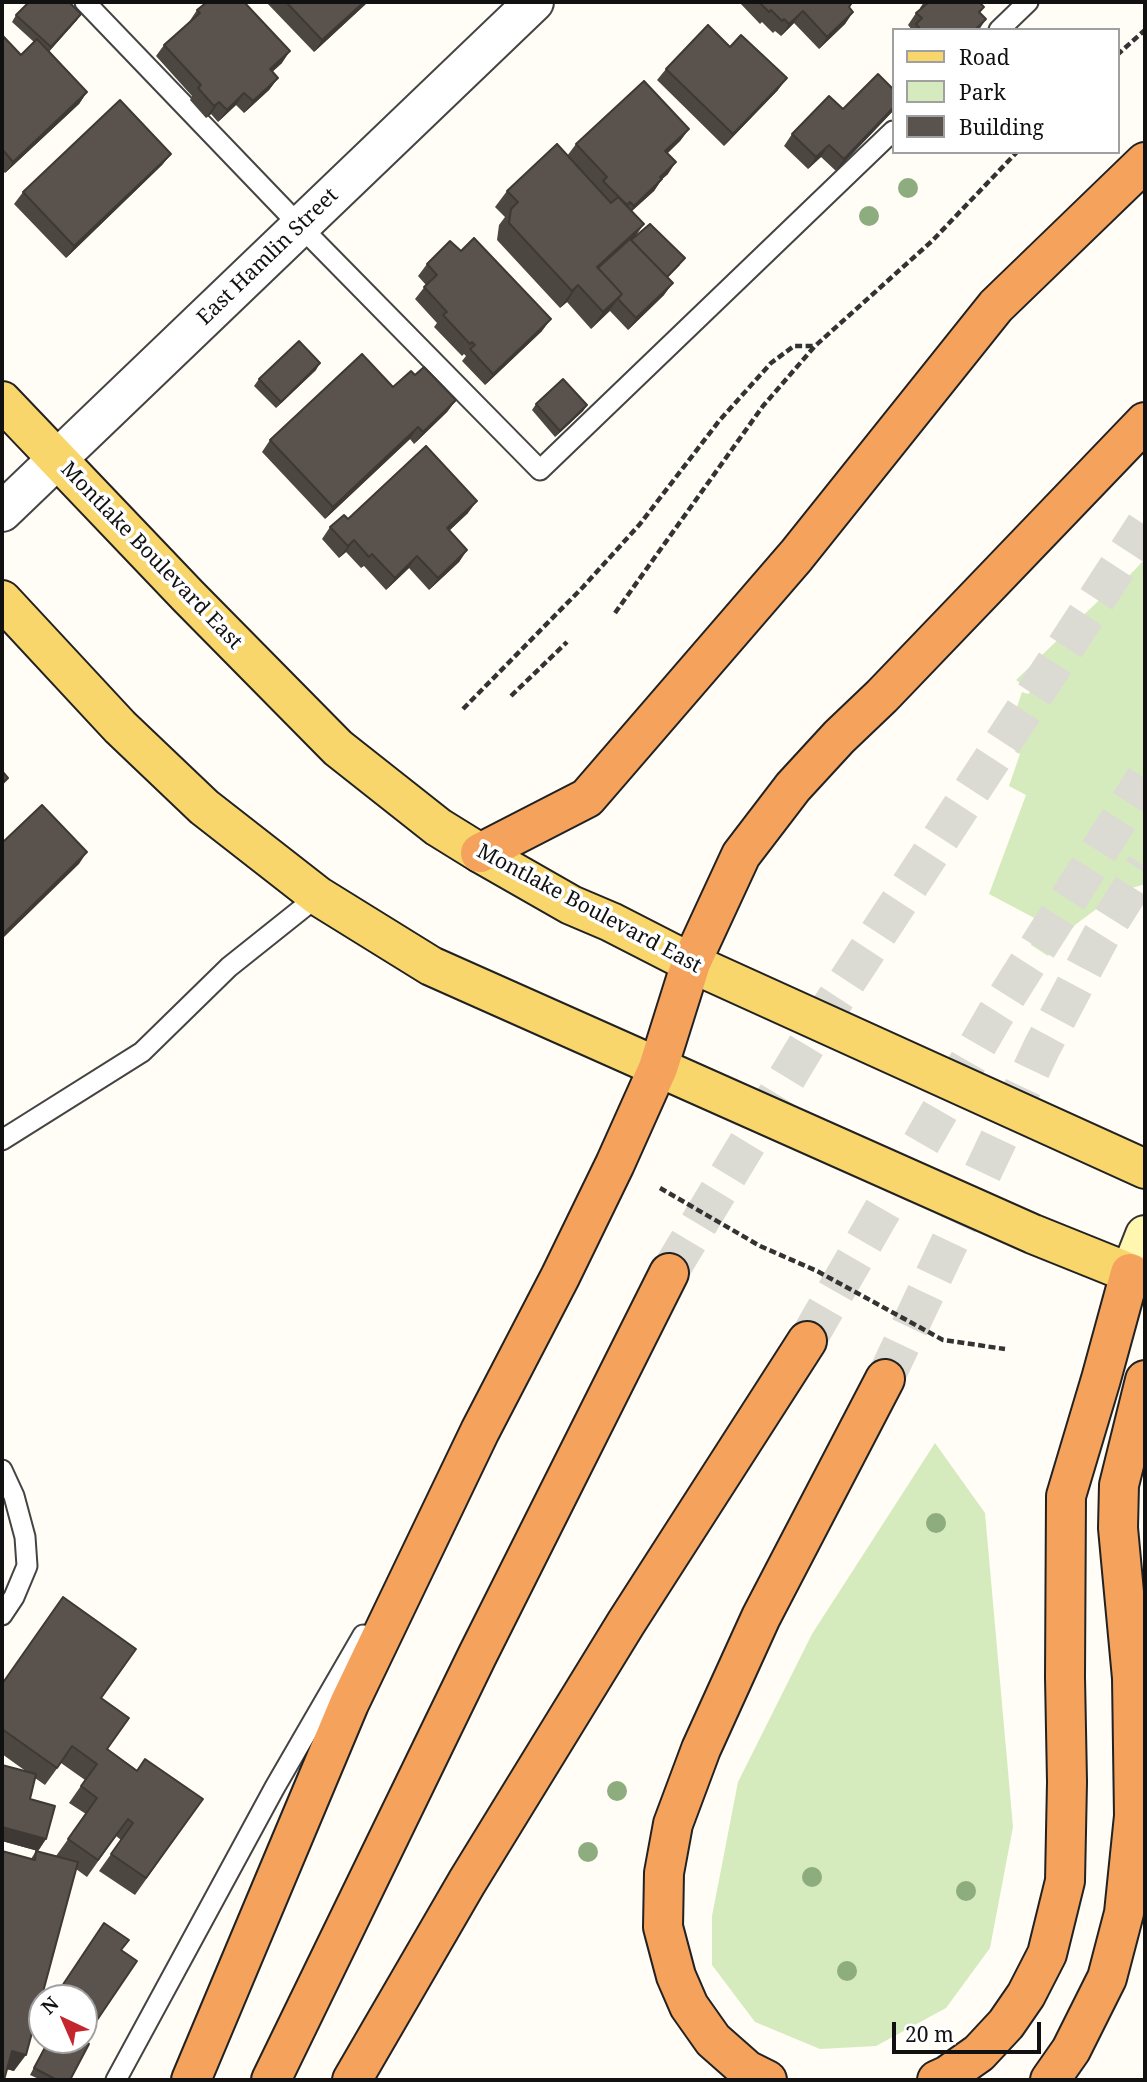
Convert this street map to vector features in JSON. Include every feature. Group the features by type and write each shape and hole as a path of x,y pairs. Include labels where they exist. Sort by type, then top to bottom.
{"highway":[{"path":"480,853 587,798 796,556 996,306 1145,162"},
{"path":"191,2080 349,1704 480,1431 604,1187 658,1068 691,963 741,855 793,787 839,737 1145,422"},
{"path":"271,2080 477,1656 669,1273"},
{"path":"937,2080 979,2053 1006,2024 1026,1995 1047,1954 1050,1942 1065,1881 1066,1496 1101,1379 1138,1276"},
{"path":"352,2080 467,1882 626,1623 807,1341"},
{"path":"767,2080 747,2070 713,2040 689,2006 676,1976 663,1927 664,1874 674,1824 701,1749 761,1618 885,1379"},
{"path":"1050,2080 1071,2050 1107,1978 1124,1913 1134,1802 1132,1678 1118,1528 1119,1485 1145,1380"}],"main road":[{"name":"Montlake Boulevard East","path":"2,401 338,748 438,827 571,905 611,922 691,963 1145,1169"},
{"path":"2,600 120,727 204,807 318,896 432,966 1033,1234 1138,1276 1145,1236"}],"street":[{"name":"East Hamlin Street","path":"2,512 534,2"}],"lane":[{"path":"85,2 540,470 892,132"},
{"path":"1001,28 1028,2"},
{"path":"2,1140 142,1052 229,967 318,896"},
{"path":"116,2080 275,1787 480,1431"},
{"path":"2,1470 14,1496 25,1537 27,1566 15,1597 2,1615"}],"path":[{"path":"1119,53 1145,30"},
{"path":"615,613 763,405 815,346 932,241 1015,154"},
{"path":"463,709 583,587 639,524 719,421 771,362 793,346 815,346"},
{"path":"511,696 567,642"},
{"path":"660,1188 760,1246 817,1271 943,1339 1005,1349"}],"green space":[{"path":"1145,559 1145,884 1126,890 1103,904 1075,925 1048,956 1031,945 1038,920 989,894 1026,795 1009,786 1020,754 1015,752 1023,730 1028,732 1032,727 1014,716 1022,692 1028,694 1031,691 1016,680"},
{"path":"935,1443 985,1513 1013,1827 990,1948 946,2008 876,2046 820,2049 755,2022 712,1965 712,1916 738,1782 812,1634"}],"building":[{"path":"29,2 69,2 81,14 51,47 16,15"},
{"path":"207,2 244,2 290,51 270,69 278,78 253,101 244,93 227,110 219,102 214,106 198,88 201,85 164,45 200,13 197,10"},
{"path":"286,2 364,2 322,40"},
{"path":"759,2 849,2 853,12 827,37 803,11 789,24 771,10 769,12"},
{"path":"929,2 979,2 984,7 979,12 986,19 977,28 919,28 916,24 922,18 916,13"},
{"path":"708,25 730,47 741,35 787,78 733,134 666,69"},
{"path":"3,36 21,55 37,39 87,92 13,162 2,149"},
{"path":"878,74 892,88 892,109 844,159 829,145 816,157 792,134 829,96 843,109"},
{"path":"644,81 689,129 665,151 676,162 634,206 630,202 627,205 603,181 607,177 576,144"},
{"path":"120,100 171,154 74,246 23,192"},
{"path":"557,144 611,203 618,197 644,224 597,267 622,294 603,312 578,285 572,291 509,223 511,209 518,202 507,191"},
{"path":"650,224 685,258 667,277 631,240"},
{"path":"474,238 551,319 493,374 470,349 475,345 472,342 470,344 443,315 447,312 424,287 437,275 427,264 450,241 461,251"},
{"path":"630,239 673,283 636,318 618,299 622,294 598,268"},
{"path":"299,341 320,363 281,402 259,379"},
{"path":"362,354 393,387 411,371 415,375 424,367 456,400 423,432 418,427 333,507 270,440"},
{"path":"563,379 587,405 560,431 536,404"},
{"path":"426,446 477,501 447,528 467,550 438,578 417,556 395,578 372,554 369,557 354,540 348,546 330,527 344,515 348,519"},
{"path":"2,771 8,778 2,784"},
{"path":"42,805 87,852 2,935 2,843"},
{"path":"63,1597 136,1649 101,1698 129,1718 107,1749 137,1771 145,1759 203,1799 146,1878 111,1854 133,1823 128,1819 98,1860 68,1839 97,1798 81,1786 97,1764 72,1746 57,1768 2,1729 2,1684"},
{"path":"2,1765 36,1774 30,1799 55,1806 46,1839 2,1827"},
{"path":"2,1851 35,1860 36,1851 78,1862 45,1984 28,1984 26,2055 12,2051 2,2080"},
{"path":"104,1923 129,1940 121,1950 137,1961 98,2019 98,1984 63,1984"},
{"path":"42,2054 84,2054 70,2080 57,2080 34,2068"}],"tunnel":[{"path":"669,1273 823,1018 1145,525"},
{"path":"807,1341 995,1015 1145,778"},
{"path":"885,1379 1042,1047 1101,936 1145,866"}]}
